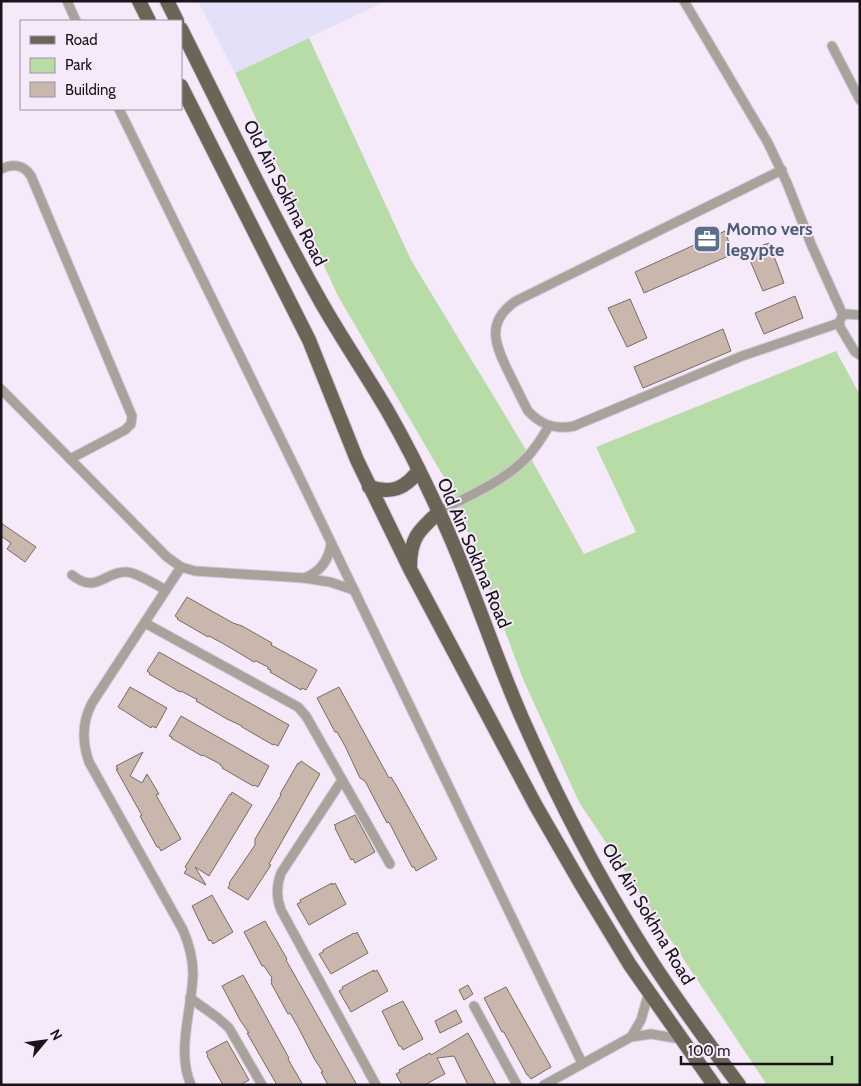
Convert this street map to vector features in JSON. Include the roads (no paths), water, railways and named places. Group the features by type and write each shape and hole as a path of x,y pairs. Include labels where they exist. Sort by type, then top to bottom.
{"main road":[{"path":"139,1 148,20"},
{"path":"167,1 176,20"},
{"name":"Old Ain Sokhna Road","path":"182,32 297,259 329,317 387,410 439,512 466,574 522,718 561,801 604,883 652,962 739,1085"},
{"path":"182,88 308,340 369,487 410,569 541,814 586,892 649,992 714,1085"},
{"path":"369,487 386,490 403,486 412,479 418,470"},
{"path":"410,569 412,542 418,531 439,512"}],"street":[{"path":"67,1 76,20"},
{"path":"684,2 757,123 782,170 812,244 851,317"},
{"path":"832,46 860,100"},
{"path":"119,110 582,1063"},
{"path":"1,169 18,166 26,169 31,176 132,416 129,428 70,459"},
{"path":"782,170 516,301 499,318 495,333 497,349 528,411 549,426 557,428 574,426 742,356 851,317"},
{"path":"851,317 840,327 857,353 860,362"},
{"path":"1,389 167,557 181,567 195,571 304,578 330,582 354,590"},
{"path":"439,512 489,485 517,467 539,443 549,426"},
{"path":"304,578 316,572 326,562 331,543"},
{"path":"181,567 89,709 84,739 89,762 183,930 189,946 192,964 184,1054 186,1071 191,1085"},
{"path":"72,575 86,583 95,583 129,572 166,590"},
{"path":"145,623 298,706 306,716 390,864"},
{"path":"342,780 281,874 278,880 277,895 282,910 376,1085"},
{"path":"631,1037 641,1020 649,992"},
{"path":"190,998 229,1028 262,1085"},
{"path":"474,1006 517,1085"},
{"path":"544,1085 631,1037 651,1034 681,1039"}],"place":[{"name":"Momo vers legypte","path":"707,239"}]}
